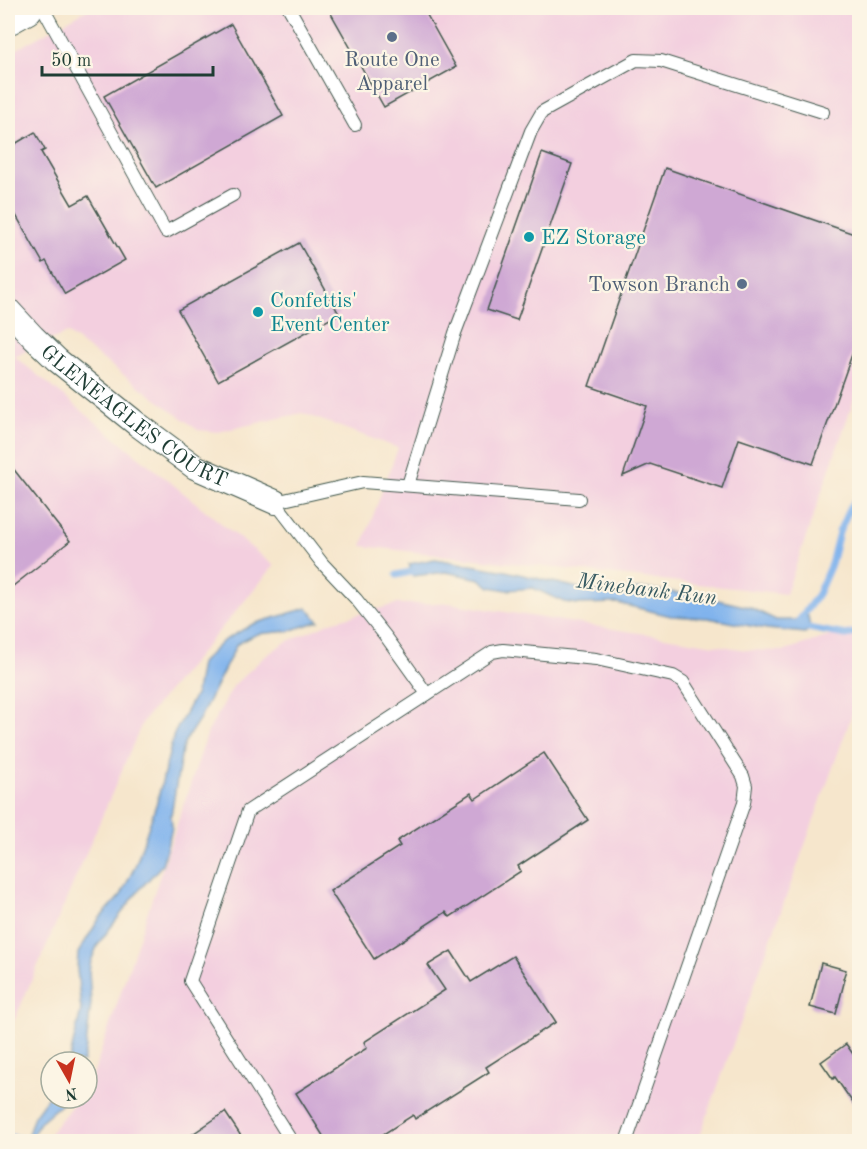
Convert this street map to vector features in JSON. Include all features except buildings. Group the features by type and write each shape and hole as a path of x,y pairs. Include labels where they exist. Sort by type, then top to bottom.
{"street":[{"path":"8,18 26,8"},
{"name":"GLENEAGLES COURT","path":"8,310 57,360 136,424 195,467 275,502"}],"lane":[{"path":"43,8 166,232 233,195"},
{"path":"289,8 355,125"},
{"path":"408,485 455,333 531,130 542,112 636,60 661,61 824,112"},
{"path":"427,694 375,622 322,563 275,502 363,482 579,499"},
{"path":"292,1142 190,981 248,811 492,652 503,650 596,659 673,676 683,682 743,776 746,786 744,803 626,1142"}],"shaded area":[{"path":"90,8 859,8 859,385 786,594 362,546 398,448 302,413 218,432 198,430 67,333 14,356 274,566 143,721 8,1035 8,54"},
{"path":"448,603 747,650 782,651 859,627 859,695 698,1141 43,1142 68,1110 99,1110 99,1057 208,732 234,685 263,658 284,643 331,622 396,604"}],"water":[{"name":"Minebank Run","path":"435,559 506,571 591,591 650,589 704,597 749,607 776,620 795,620 802,615 808,616 810,628 805,633 767,629 708,618 671,616 617,603 564,602 533,588 507,590 490,587 480,579 446,572 413,576 409,564"},
{"path":"307,608 319,621 289,631 257,634 237,644 200,718 185,741 171,815 172,828 162,865 140,889 98,944 91,961 89,971 91,1003 85,1050 72,1050 81,1010 77,969 78,953 99,919 121,895 136,864 157,802 174,734 196,693 201,663 223,641 253,624"},
{"path":"39,1109 54,1110 41,1121 34,1132 34,1141 26,1141 34,1116"}],"waterway":[{"path":"798,622 818,594 831,564 839,532 850,507 860,497"},
{"name":"Minebank Run","path":"397,575 419,570"},
{"name":"Minebank Run","path":"803,627 846,635 860,632"},
{"path":"8,1137 28,1140"}],"place":[{"name":"Route One Apparel","path":"392,37"},
{"name":"EZ Storage","path":"529,237"},
{"name":"Towson Branch","path":"742,284"},
{"name":"Confettis' Event Center","path":"258,312"}]}
